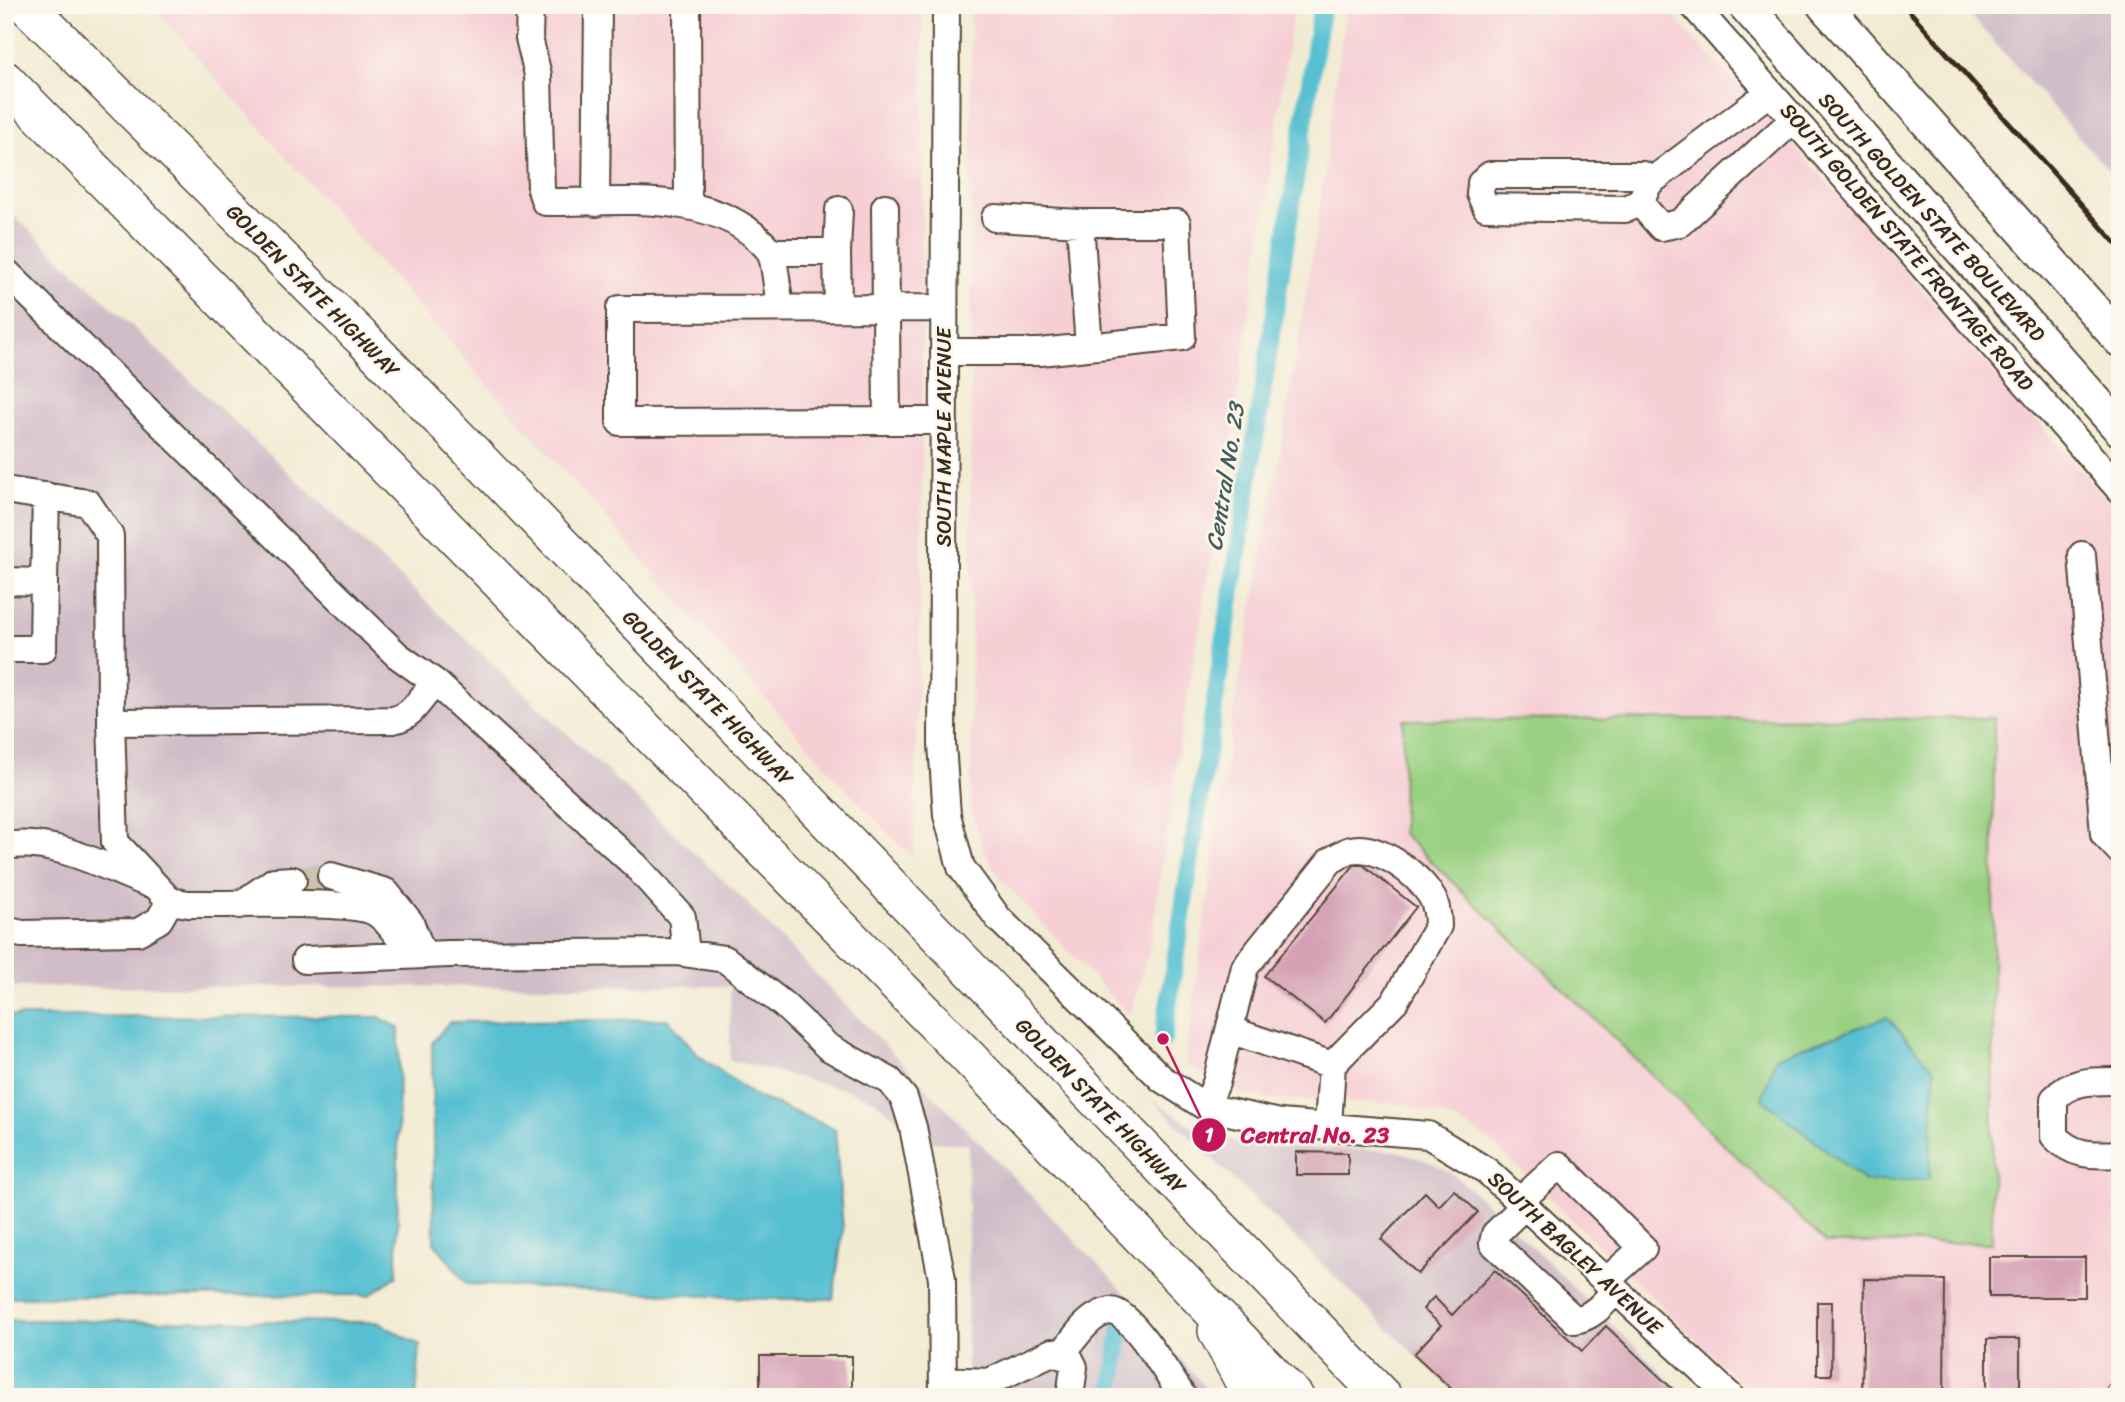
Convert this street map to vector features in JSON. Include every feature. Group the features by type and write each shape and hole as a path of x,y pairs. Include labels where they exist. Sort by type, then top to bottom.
{"highway":[{"name":"GOLDEN STATE HIGHWAY","path":"26,5 363,339 1383,1397"},
{"path":"5,80 1195,1289 1296,1397"},
{"path":"1195,1289 1246,1386 1255,1397"}],"main road":[{"name":"SOUTH GOLDEN STATE BOULEVARD","path":"1745,5 2120,429"},
{"path":"1824,5 2120,340"}],"street":[{"path":"530,5 529,38 538,75 542,196 545,202 688,204 737,222 770,252 780,308"},
{"path":"596,203 598,5"},
{"path":"687,5 688,204"},
{"name":"SOUTH MAPLE AVENUE","path":"946,5 942,744 947,815 961,867"},
{"name":"SOUTH GOLDEN STATE FRONTAGE ROAD","path":"1693,5 2120,490"},
{"path":"1770,92 1644,193 1625,209 1486,207 1480,194 1481,183 1490,175 1643,174 1644,193 1661,227 1679,222 1794,119"},
{"path":"885,207 887,421"},
{"path":"838,308 839,210"},
{"path":"944,352 1040,352 1182,337 1177,223 1080,223 995,218"},
{"path":"1080,223 1089,347"},
{"path":"770,252 837,252"},
{"path":"5,271 397,655 436,683 636,866 682,918 686,953"},
{"path":"944,308 620,309 620,422 944,421"},
{"path":"5,490 88,503 110,536 115,842 161,893 159,920 138,932 22,934 5,930"},
{"path":"5,649 43,649 46,496"},
{"path":"2082,555 2104,834 2120,851"},
{"path":"5,581 44,582"},
{"path":"111,722 393,720 412,713 424,693 436,683"},
{"path":"5,846 34,846 65,851 161,893 240,905 344,906 375,912 405,947 423,955"},
{"path":"1206,1107 1230,1030 1245,967 1330,861 1350,850 1369,850 1416,878 1431,895 1438,912 1438,926 1395,1001 1332,1065 1328,1126"},
{"name":"SOUTH BAGLEY AVENUE","path":"961,867 998,918 1162,1080 1206,1107 1280,1123 1427,1135 1487,1171 1731,1397"},
{"path":"331,876 386,892 410,922 423,955"},
{"path":"240,905 274,881 293,880"},
{"path":"305,960 423,955 686,953 725,959 784,1005 828,1047 890,1081 904,1098 913,1127 942,1279 943,1388 989,1382 1052,1352 1070,1359 1074,1367 1070,1397"},
{"path":"1230,1030 1332,1065"},
{"path":"2120,1081 2082,1081 2064,1087 2054,1098 2054,1136 2066,1149 2083,1155 2120,1154"},
{"path":"1559,1165 1643,1248 1611,1286 1595,1311 1585,1319 1575,1320 1493,1243 1495,1234 1522,1203 1559,1165"},
{"path":"1062,1354 1085,1324 1108,1311 1123,1316 1170,1392"}],"shaded area":[{"path":"151,5 923,5 922,537 913,859 844,787"},
{"path":"971,5 1294,5 1229,456 1183,721 1151,942 1130,1016 1003,882 984,851 971,809"},
{"path":"1346,5 1663,5 1825,180 2120,515 2120,1397 1755,1397 1499,1149 1476,1132 1450,1118 1404,1104 1279,1100 1246,1095 1223,1087 1185,1064 1232,720 1278,465 1318,219"},
{"path":"1961,5 2120,5 2120,183"},
{"path":"5,207 736,892 1112,1279 1213,1397 967,1397 968,1143 914,1142 904,1125 876,1101 854,1092 730,1060 730,986 5,987"},
{"path":"1151,1099 1190,1125 1231,1140 1273,1147 1397,1151 1433,1163 1453,1174 1495,1211 1687,1397 1459,1397"}],"green space":[{"path":"1994,718 1992,1243 1826,1243 1402,833 1403,720"}],"water":[{"path":"5,1016 379,1017 399,1028 397,1276 369,1295 5,1297"},
{"path":"1887,1017 1935,1070 1929,1179 1866,1182 1762,1099 1776,1057"},
{"path":"668,1019 697,1054 753,1095 835,1129 843,1229 833,1299 771,1299 467,1284 434,1242 432,1043 449,1022"},
{"path":"5,1320 377,1322 420,1345 416,1397 5,1397"}],"building":[{"path":"1354,865 1363,865 1416,907 1325,1023 1264,976"},
{"path":"1296,1152 1348,1153 1348,1175 1296,1175"},
{"path":"1454,1190 1478,1212 1418,1274 1381,1239 1425,1192 1439,1206"},
{"path":"1989,1257 2085,1257 2085,1297 1989,1297"},
{"path":"1495,1270 1582,1351 1606,1326 1681,1397 1460,1397 1414,1354 1441,1325 1423,1309 1434,1297 1452,1315"},
{"path":"1864,1279 1945,1280 1944,1397 1862,1397"},
{"path":"1817,1302 1832,1302 1831,1375 1817,1375"},
{"path":"1987,1339 2020,1339 2020,1397 1987,1397"},
{"path":"760,1356 852,1356 852,1397 760,1397"}],"waterway":[{"name":"Central No. 23","path":"1163,1039 1322,5"},
{"name":"Central No. 23","path":"1111,1397 1121,1328"}],"tunnel":[{"path":"293,880 331,876"}],"railway":[{"path":"1904,5 2120,248"}],"place":[{"name":"Central No. 23","path":"1163,1039"}]}
